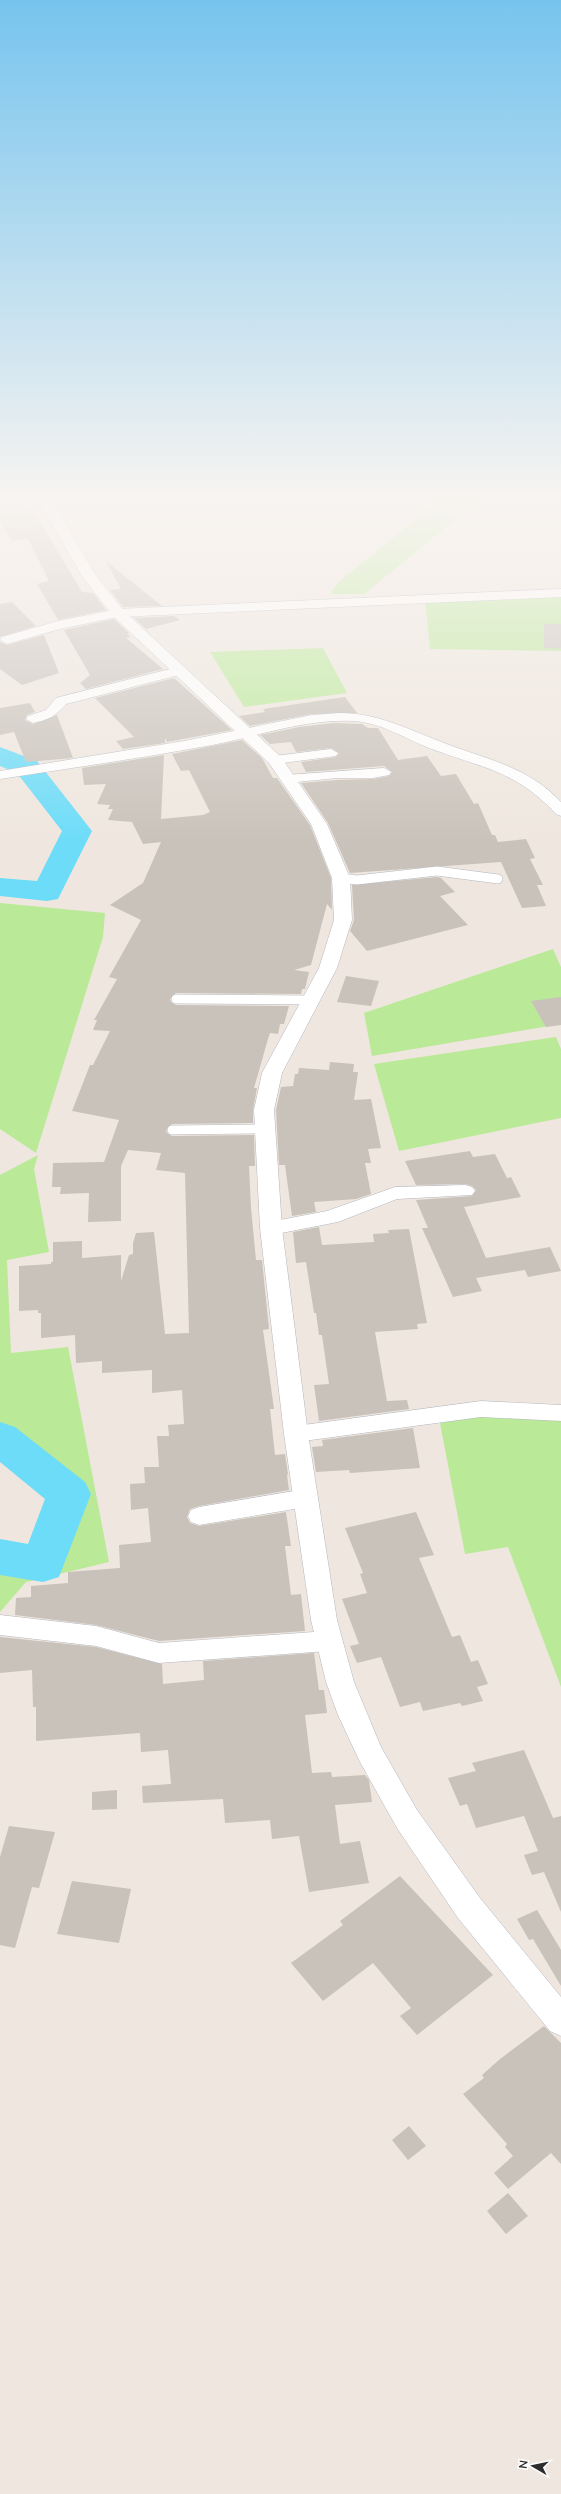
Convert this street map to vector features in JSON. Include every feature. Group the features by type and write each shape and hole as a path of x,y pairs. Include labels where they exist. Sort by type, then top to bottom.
{"street":[{"path":"7,640 58,625 118,613 131,612"},
{"path":"118,613 244,734 275,760 319,824 341,878 343,920 328,968 272,1073 264,1110 271,1228 296,1434 328,1641 352,1715 370,1754 407,1818 474,1914 561,2021"},
{"path":"33,719 51,713 62,701 178,671"},
{"path":"0,775 244,734 314,718 355,717 389,723 432,745 513,770 546,793 561,811"},
{"path":"275,760 331,753"},
{"path":"287,778 337,774 373,774 384,772"},
{"path":"271,1228 331,1217 396,1193 465,1191"},
{"path":"296,1434 481,1409 561,1413"},
{"path":"199,1516 306,1498"},
{"path":"0,1625 96,1636 159,1653 328,1641"}],"lane":[{"path":"341,878 357,880 437,871 498,879"},
{"path":"176,1000 310,1000"},
{"path":"172,1130 264,1129"}],"green space":[{"path":"426,612 561,612 561,651 430,649"},
{"path":"323,648 347,693 244,707 210,652"},
{"path":"0,903 105,913 103,937 36,1153 0,1129"},
{"path":"553,949 561,967 561,1024 372,1056 364,1013"},
{"path":"556,1037 561,1049 561,1118 399,1151 374,1064"},
{"path":"38,1155 34,1169 49,1252 7,1260 11,1353 68,1347 109,1562 26,1582 0,1612 0,1545 26,1550 49,1496 0,1455 0,1175"},
{"path":"503,1408 561,1416 561,1687 508,1547 465,1554 440,1423"}],"building":[{"path":"0,612 22,612 36,626 0,637"},
{"path":"54,612 95,612 58,620"},
{"path":"174,616 180,620 146,629 134,618"},
{"path":"114,619 129,633 127,634 131,637 126,638 163,669 86,689 80,683 90,675 64,630"},
{"path":"544,624 561,624 561,649 544,648"},
{"path":"44,635 59,673 22,685 0,669 0,642 7,645"},
{"path":"174,678 232,730 167,742 165,738 165,743 123,749 116,741 134,737 95,698"},
{"path":"345,697 357,713 312,714 250,726 239,716 265,712 263,709"},
{"path":"30,703 35,712 27,715 25,720 33,724 57,715 73,758 26,762 14,732 0,735 0,708"},
{"path":"334,723 362,724 368,728 378,728 398,760 427,756 441,776 456,774 474,804 478,803 492,835 495,835 498,842 526,839 535,858 530,859 543,885 537,885 546,906 522,908 501,862 350,873 328,823 301,783 373,779 389,776 392,772 384,766 306,772 301,762 336,757 339,753 331,748 296,752 291,742 270,744 260,735 299,727"},
{"path":"242,740 262,758 273,778 277,778 310,825 331,878 332,910 327,904 311,965 294,970 309,972 305,989 302,989 301,994 176,993 170,999 171,1002 176,1005 289,1006 284,1024 280,1024 278,1034 270,1033 268,1039 254,1088 257,1088 253,1110 253,1123 172,1124 166,1130 167,1133 172,1136 254,1135 255,1166 249,1166 251,1208 256,1260 262,1260 269,1329 263,1330 274,1409 270,1409 275,1455 285,1454 289,1490 199,1506 190,1509 187,1517 190,1523 199,1526 286,1512 291,1546 285,1546 291,1595 301,1594 305,1631 159,1641 96,1625 15,1615 16,1598 31,1597 31,1586 68,1583 68,1572 120,1568 119,1545 151,1542 148,1508 131,1510 130,1484 145,1483 144,1467 159,1467 157,1436 169,1436 168,1425 184,1424 182,1390 152,1393 152,1370 102,1373 102,1361 76,1363 75,1335 41,1338 41,1313 38,1313 38,1310 19,1311 19,1266 51,1264 51,1262 53,1262 53,1242 82,1241 82,1258 121,1255 121,1281 129,1255 133,1254 133,1243 136,1233 154,1232 165,1334 189,1333 185,1173 156,1170 161,1153 128,1150 121,1166 121,1221 88,1222 89,1193 60,1194 61,1187 52,1187 53,1163 104,1162 119,1120 72,1111 90,1065 93,1065 110,1031 93,1030 97,1020 94,1020 117,979 109,977 141,920 110,905 143,883 161,842 143,844 132,822 108,820 113,809 108,809 110,805 97,804 106,784 84,785 82,768 164,755 161,819 203,815 210,812 189,770 181,771 172,754"},
{"path":"437,877 441,878 455,892 440,896 468,925 367,951 350,931 354,920 352,885"},
{"path":"346,976 379,981 371,1006 337,1002"},
{"path":"561,997 561,1025 546,1027 531,1001"},
{"path":"330,1062 354,1064 353,1072 358,1072 354,1100 371,1099 381,1148 368,1149 371,1163 365,1163 371,1194 356,1199 314,1202 316,1212 292,1216 285,1165 279,1165 276,1110 281,1087 293,1086 295,1074 298,1074 299,1068 329,1070"},
{"path":"470,1151 473,1157 495,1154 507,1178 511,1177 521,1197 464,1207 486,1258 550,1247 561,1271 528,1277 525,1270 476,1278 482,1291 453,1297 422,1228 428,1228 416,1200 472,1196 476,1190 472,1186 465,1184 416,1185 405,1161"},
{"path":"319,1227 322,1245 374,1242 373,1234 389,1233 388,1230 409,1229 427,1323 417,1324 418,1329 375,1332 387,1401 407,1400 409,1409 319,1421 314,1385 329,1384 322,1335 319,1335 316,1313 314,1313 306,1262 296,1263 293,1232"},
{"path":"413,1428 420,1468 350,1473 349,1470 316,1472 312,1447 323,1446 322,1440"},
{"path":"416,1512 434,1555 419,1558 452,1637 460,1635 471,1662 478,1660 488,1684 477,1687 483,1701 462,1706 460,1703 423,1711 420,1702 400,1707 381,1657 357,1663 350,1646 359,1644 342,1599 367,1593 360,1574 363,1573 345,1528"},
{"path":"0,1637 96,1647 162,1664 163,1684 204,1680 203,1661 314,1653 319,1690 324,1690 327,1713 305,1715 312,1773 331,1772 332,1777 365,1775 369,1780 372,1802 335,1805 340,1844 360,1841 369,1883 309,1892 299,1836 272,1839 270,1820 225,1823 223,1799 143,1803 142,1786 171,1784 168,1750 141,1752 140,1733 36,1741 36,1707 33,1707 32,1670 0,1673"},
{"path":"524,1750 553,1818 561,1816 561,1912 544,1872 532,1875 524,1855 538,1851 524,1816 476,1828 467,1804 460,1806 448,1778 476,1771 472,1763"},
{"path":"117,1790 117,1809 92,1810 92,1792"},
{"path":"9,1826 55,1832 39,1888 32,1887 15,1948 0,1945 0,1857"},
{"path":"400,1876 493,1975 417,2035 400,2016 411,2008 373,1963 323,2001 291,1963 343,1925 340,1921"},
{"path":"72,1881 131,1889 119,1943 57,1934"},
{"path":"537,1910 561,1950 561,1986 533,1939 529,1940 517,1919"},
{"path":"544,2026 561,2043 561,2164 551,2153 508,2189 494,2173 513,2156 505,2147 507,2144 463,2094 484,2078 482,2075 500,2059"},
{"path":"409,2126 426,2146 408,2160 392,2140"},
{"path":"508,2193 528,2216 506,2234 487,2211"}],"waterway":[{"path":"0,756 27,767 77,831 47,892 0,887"},
{"path":"0,1438 69,1494 43,1564 0,1557"}]}
